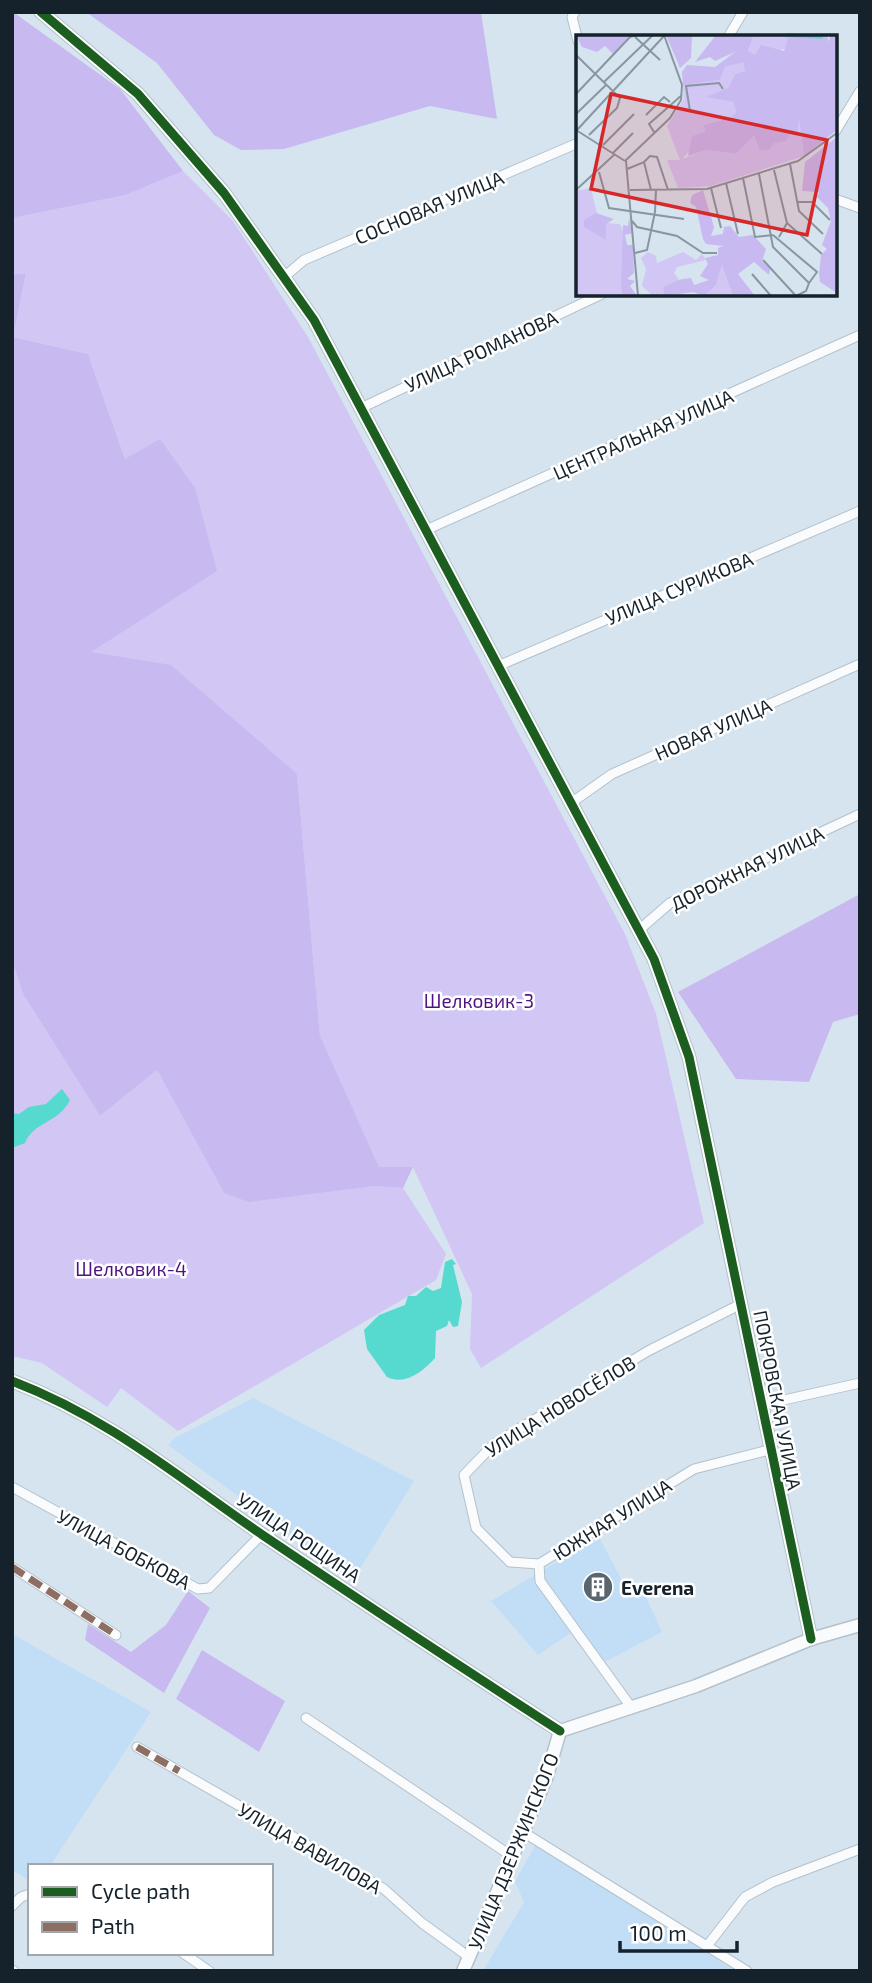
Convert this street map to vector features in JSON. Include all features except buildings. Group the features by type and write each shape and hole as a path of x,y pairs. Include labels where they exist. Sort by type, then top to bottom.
{"street":[{"name":"ПОКРОВСКАЯ УЛИЦА","path":"41,12 138,94 224,193 314,320 639,930 667,990 686,1045 769,1450 811,1639"},
{"path":"575,12 572,17 576,35"},
{"path":"729,35 743,12"},
{"path":"837,129 860,91"},
{"name":"СОСНОВАЯ УЛИЦА","path":"284,277 304,260 576,144"},
{"path":"837,200 860,208"},
{"name":"УЛИЦА РОМАНОВА","path":"361,408 598,296"},
{"name":"ЦЕНТРАЛЬНАЯ УЛИЦА","path":"426,530 860,335"},
{"name":"УЛИЦА СУРИКОВА","path":"498,666 860,511"},
{"name":"НОВАЯ УЛИЦА","path":"571,803 612,774 860,664"},
{"name":"ДОРОЖНАЯ УЛИЦА","path":"639,930 670,903 860,814"},
{"name":"УЛИЦА НОВОСЁЛОВ","path":"539,1564 510,1562 477,1528 464,1475 474,1462 494,1444 648,1351 741,1304"},
{"name":"УЛИЦА РОЩИНА","path":"12,1381 55,1397 105,1424 262,1534 560,1731"},
{"path":"761,1405 860,1383"},
{"name":"ЮЖНАЯ УЛИЦА","path":"631,1707 540,1581 539,1564 694,1469 769,1450"},
{"name":"УЛИЦА БОБКОВА","path":"12,1487 198,1589 209,1588 234,1558 262,1534"},
{"path":"12,1567 116,1635"},
{"path":"560,1731 696,1686 811,1639 860,1625"},
{"path":"306,1718 513,1857"},
{"name":"УЛИЦА ДЗЕРЖИНСКОГО","path":"463,1971 547,1776 560,1731"},
{"name":"УЛИЦА ВАВИЛОВА","path":"137,1747 384,1889 422,1923 469,1957"},
{"path":"523,1832 747,1971"},
{"path":"707,1946 734,1908 756,1890 860,1849"},
{"path":"186,1955 209,1971"}],"shaded area":[{"path":"13,12 120,89 183,171 126,195 12,218"},
{"path":"86,12 481,12 497,119 430,106 284,149 241,150 214,135 157,63"},
{"path":"26,273 13,337 88,354 125,459 160,439 195,488 217,571 91,652 171,665 297,774 320,1036 379,1167 413,1167 403,1188 374,1186 249,1202 224,1193 157,1070 100,1116 23,994 12,960 12,275"},
{"path":"860,894 860,1014 833,1022 809,1082 736,1079 678,992"},
{"path":"62,1089 70,1100 65,1108 34,1130 25,1143 12,1148 12,1113 19,1114 29,1107 46,1104"},
{"path":"452,1259 456,1264 453,1265 462,1302 458,1326 453,1327 449,1320 447,1326 436,1331 435,1358 420,1372 401,1380 387,1377 367,1349 364,1330 379,1315 405,1305 408,1296 416,1296 426,1287 433,1291 441,1288 445,1262"},
{"path":"253,1398 414,1481 353,1580 168,1445 175,1438"},
{"path":"599,1537 629,1594 642,1588 662,1632 597,1666 574,1631 538,1655 491,1601"},
{"path":"188,1591 210,1608 164,1693 85,1640 88,1624 131,1652 166,1625"},
{"path":"12,1634 151,1712 51,1864 28,1864 28,1880 12,1870"},
{"path":"202,1650 285,1701 259,1752 176,1699"},
{"path":"536,1844 735,1971 483,1971 524,1902 515,1882"}],"green space":[{"name":"Шелковик-3","path":"183,171 233,221 308,337 625,934 656,1014 704,1223 481,1368 470,1349 472,1294 413,1167 379,1167 320,1037 297,774 90,652 125,459 88,354 13,337 26,273 12,275 12,218 126,195"},
{"name":"Шелковик-4","path":"12,960 23,994 100,1116 157,1070 224,1193 374,1186 403,1188 446,1254 436,1280 178,1431 121,1388 107,1407 42,1363 12,1356"}],"marked path":[{"path":"12,1567 116,1635"},
{"path":"137,1747 179,1771"}],"cycle path":[{"path":"41,12 138,94 224,193 314,320 654,959 689,1057 811,1639"},
{"path":"12,1381 48,1396 113,1431 301,1561 560,1731"}],"place":[{"name":"Everena","path":"598,1587"}]}
